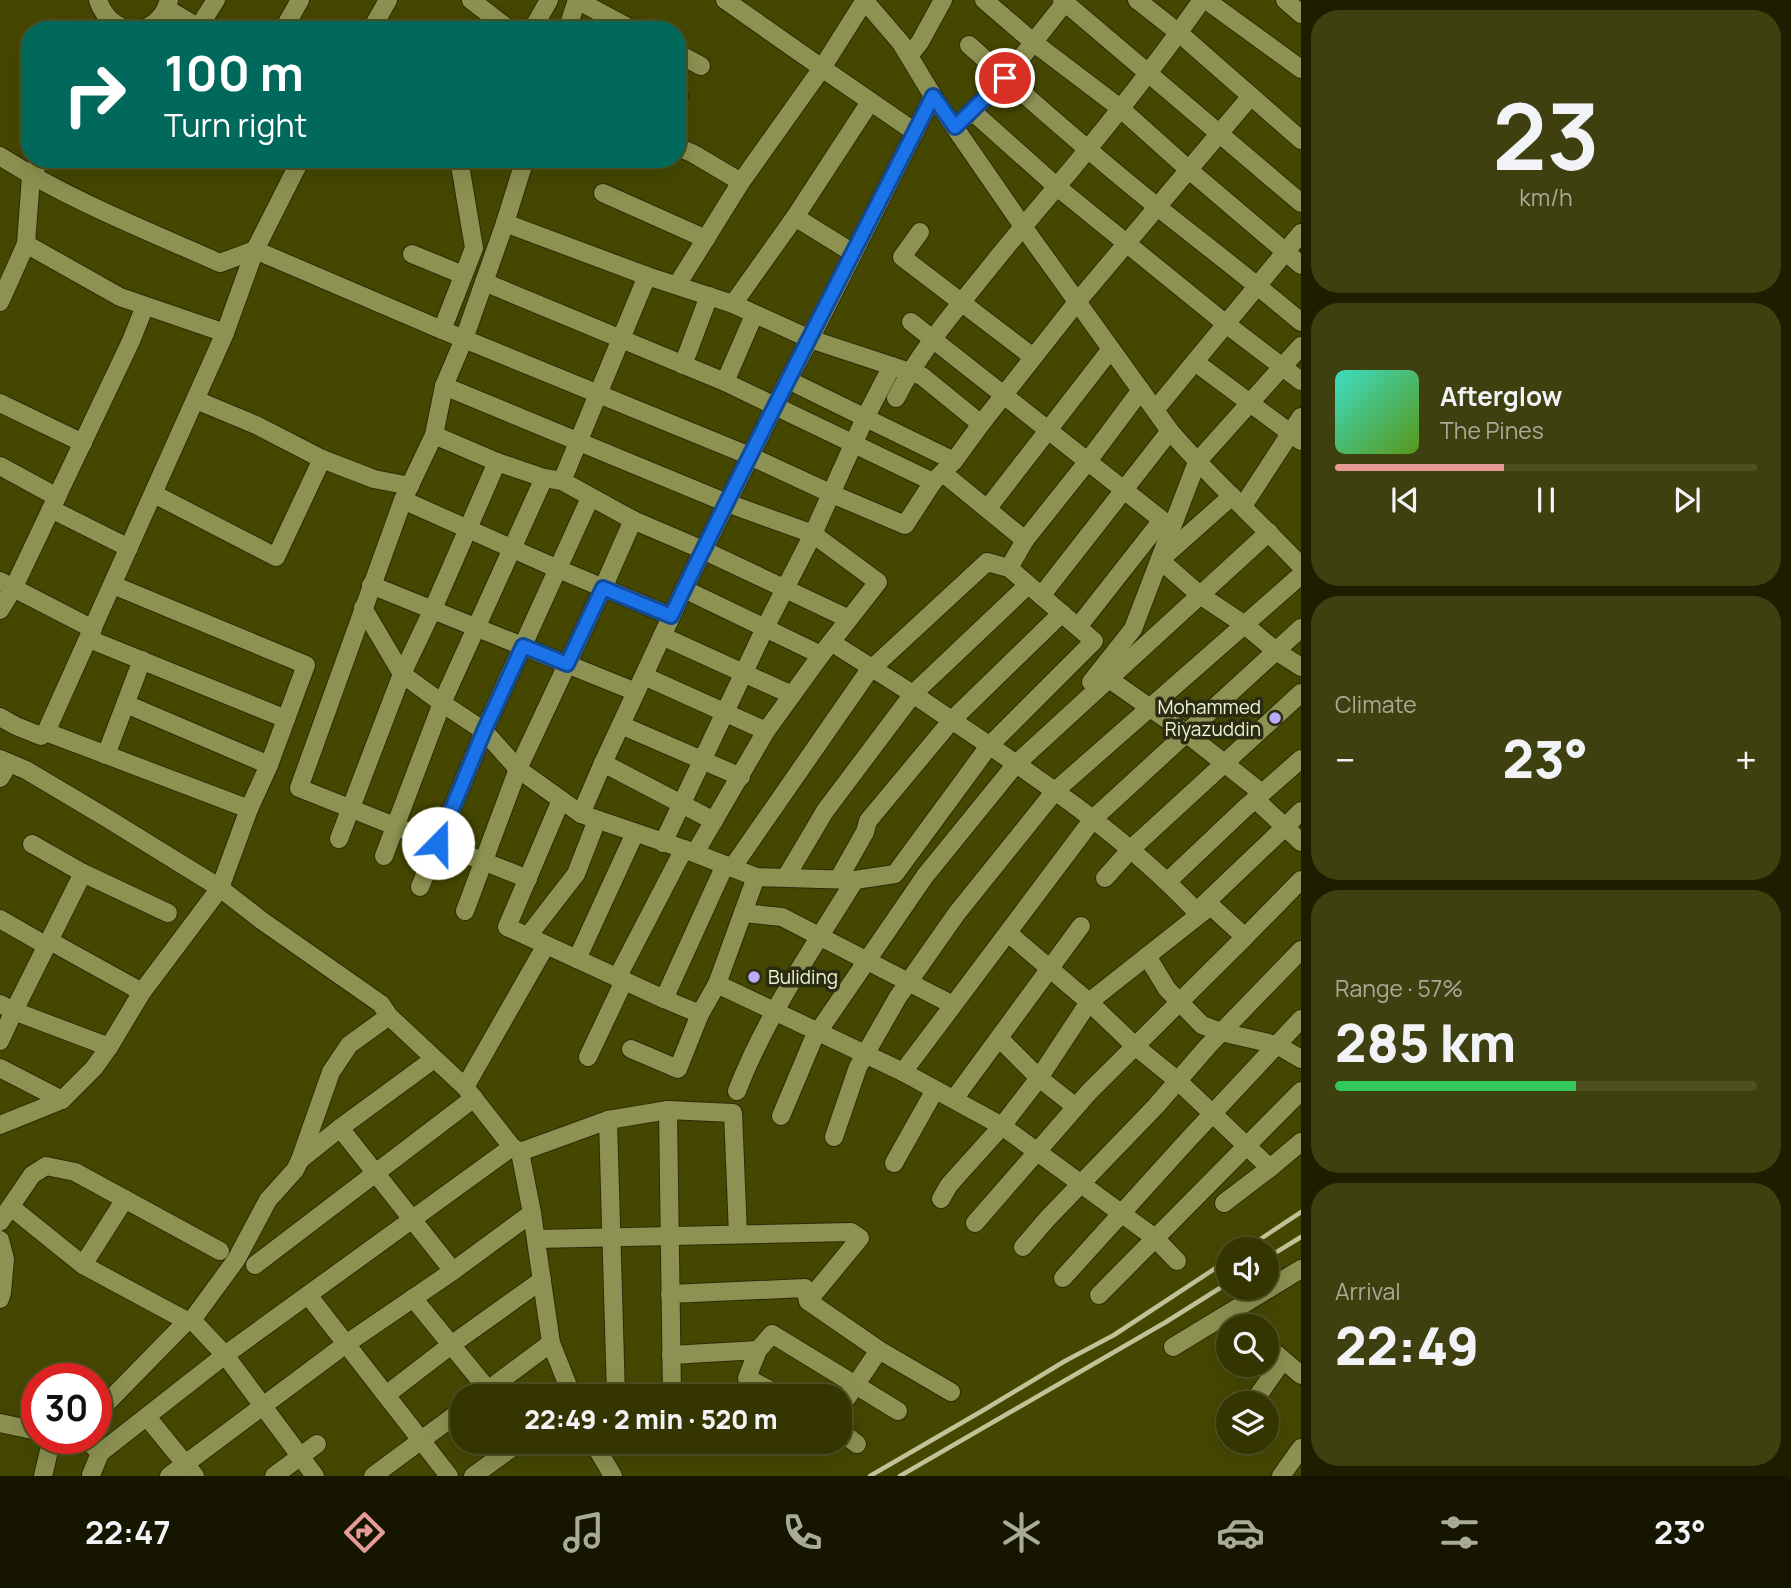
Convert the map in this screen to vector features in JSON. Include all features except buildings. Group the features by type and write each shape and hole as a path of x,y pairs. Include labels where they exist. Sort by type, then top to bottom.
{"street":[{"path":"98,0 110,21"},
{"path":"205,21 216,0"},
{"path":"288,21 300,0"},
{"path":"376,21 388,0"},
{"path":"537,21 549,0"},
{"path":"570,21 577,0 616,21"},
{"path":"725,0 915,132"},
{"path":"677,285 741,183 822,68 865,0 901,43 933,96 1022,225 1170,431 1196,462 1301,566"},
{"path":"909,56 920,42 943,0"},
{"path":"984,0 1033,42 1120,108 1301,265"},
{"path":"1137,0 1179,33 1301,140"},
{"path":"896,398 909,372 961,303 1022,225 1088,149 1204,0 1301,69"},
{"path":"1285,0 1301,14"},
{"path":"955,127 1005,78 1065,1 1301,203"},
{"path":"157,21 168,5 190,21"},
{"path":"970,45 1088,149 1301,322"},
{"path":"686,58 701,66"},
{"path":"528,936 576,874 603,763 703,550 933,96"},
{"path":"0,156 31,176 105,212 220,263 255,250 750,456 905,525 943,472 1077,302 1251,96"},
{"path":"733,304 795,217 870,102"},
{"path":"972,111 1056,186 1226,324 1301,381"},
{"path":"686,151 741,183"},
{"path":"0,302 26,244 31,176 36,168"},
{"path":"0,717 41,736 46,732 196,400 225,333 255,250 296,168"},
{"path":"442,330 474,248 461,168"},
{"path":"522,168 464,339 444,386 434,435 406,493 299,788 528,879"},
{"path":"603,193 706,239"},
{"path":"795,217 853,253"},
{"path":"505,223 647,276 733,304 810,340 922,376 981,424"},
{"path":"920,232 902,257 1033,357"},
{"path":"1155,410 1301,233"},
{"path":"26,244 120,297 225,333"},
{"path":"412,254 463,275"},
{"path":"384,856 442,703 512,549 578,442 647,276"},
{"path":"484,282 725,382 854,444 943,472"},
{"path":"683,365 709,296"},
{"path":"0,610 7,584 54,503 145,306"},
{"path":"725,382 754,315"},
{"path":"911,322 1162,520 1078,627"},
{"path":"1100,680 1133,629 1196,462 1301,345"},
{"path":"987,509 1111,349"},
{"path":"1195,362 1296,437"},
{"path":"663,843 892,366"},
{"path":"788,380 866,418 943,472 1025,540"},
{"path":"444,386 727,503 813,534 878,582 766,731 714,821 689,851 621,979 588,1057"},
{"path":"1009,568 1025,540 1141,390"},
{"path":"196,400 256,425 322,459 406,493 467,529 671,616"},
{"path":"0,403 83,443"},
{"path":"1160,560 1237,501 1296,437 1301,417"},
{"path":"786,877 825,811 913,694 1035,590 1125,491 1170,431"},
{"path":"434,435 497,462 553,480 633,520 849,619"},
{"path":"154,494 275,557 322,459"},
{"path":"339,839 402,674 497,462"},
{"path":"0,466 54,503 130,548"},
{"path":"420,887 484,731 590,498"},
{"path":"466,911 518,769 633,520"},
{"path":"781,1116 818,1032 925,876 1016,764 1100,680 1269,532"},
{"path":"1160,560 1200,595 1301,667"},
{"path":"664,999 729,867 868,672 986,562 1009,568 1094,641 989,746 895,874"},
{"path":"834,1137 858,1067 898,997 957,913 1055,791 1301,575"},
{"path":"7,584 91,634 142,660 286,719"},
{"path":"0,1125 62,1100 94,1068 142,992 220,888 249,809 270,765 306,665 113,585"},
{"path":"371,585 567,664 640,684 725,713 766,731"},
{"path":"684,589 765,628 872,668 1055,791 1168,881 1245,937"},
{"path":"363,608 402,674 484,731 518,769 589,817 755,877 847,879 895,874 925,876"},
{"path":"737,1091 750,1057 821,936 847,879 868,821 952,720 1062,613"},
{"path":"903,1072 1093,819 1301,628"},
{"path":"662,636 792,695"},
{"path":"106,755 142,660"},
{"path":"1100,680 1150,708 1224,763 1301,842"},
{"path":"1104,878 1131,849 1301,694"},
{"path":"125,704 270,765"},
{"path":"621,725 741,777"},
{"path":"46,732 249,809"},
{"path":"1168,881 1301,759"},
{"path":"603,763 714,821"},
{"path":"3,766 26,770 220,888 381,1004 389,1016 470,1093 516,1150 532,1213 551,1343 567,1384"},
{"path":"561,800 507,927 700,1014"},
{"path":"941,1199 949,1185 1002,1126 1039,1078 1089,1002 1204,908 1301,811"},
{"path":"577,959 635,834"},
{"path":"32,844 83,873 168,913"},
{"path":"0,1041 7,1008 49,943 83,873"},
{"path":"631,1049 678,1069 700,1014 717,984 755,877"},
{"path":"975,1223 1076,1107 1301,880"},
{"path":"743,913 782,917 953,1005"},
{"path":"0,919 142,992"},
{"path":"954,1100 1081,926"},
{"path":"1007,933 1178,1081 1270,1168"},
{"path":"255,1265 376,1172 470,1093 547,945"},
{"path":"1023,1247 1221,1032 1301,950"},
{"path":"1147,956 1167,989 1202,1025 1277,1045 1301,1059"},
{"path":"717,984 903,1072 1002,1126 1155,1238 1177,1261"},
{"path":"7,1008 109,1047"},
{"path":"112,1398 190,1320 239,1256 268,1200 295,1170 300,1160 331,1072 349,1045 389,1016"},
{"path":"1063,1278 1301,1019"},
{"path":"999,1038 1039,1078 1076,1107"},
{"path":"300,1160 434,1059"},
{"path":"0,1068 62,1100"},
{"path":"894,1163 935,1090"},
{"path":"1099,1295 1301,1091"},
{"path":"668,1110 672,1384"},
{"path":"112,1444 225,1355 412,1219 516,1150 608,1120 668,1110 733,1113 738,1234"},
{"path":"608,1120 616,1384"},
{"path":"340,1128 453,1271"},
{"path":"1224,1203 1301,1142"},
{"path":"0,1223 32,1175 46,1166 75,1172 220,1251"},
{"path":"83,1265 125,1199"},
{"path":"11,1207 83,1265 190,1320 225,1355 315,1476"},
{"path":"169,1476 190,1470 262,1407 532,1213"},
{"path":"536,1239 850,1232 860,1238 808,1301"},
{"path":"0,1240 5,1259 0,1299"},
{"path":"1230,1314 1301,1269"},
{"path":"386,1395 542,1280"},
{"path":"670,1294 805,1289 808,1301 879,1350 951,1392"},
{"path":"308,1295 449,1476"},
{"path":"413,1298 480,1384"},
{"path":"1173,1347 1216,1322"},
{"path":"758,1384 747,1378 758,1350 772,1335 898,1411"},
{"path":"500,1384 551,1343"},
{"path":"671,1355 758,1350"},
{"path":"852,1390 879,1350"},
{"path":"1279,1356 1301,1375"},
{"path":"1261,1391 1283,1360"},
{"path":"147,1417 190,1470"},
{"path":"373,1476 450,1419"},
{"path":"0,1423 21,1428"},
{"path":"852,1440 857,1444"},
{"path":"274,1476 317,1444"},
{"path":"1281,1476 1301,1448"},
{"path":"43,1476 48,1454"},
{"path":"91,1475 100,1454"},
{"path":"473,1476 503,1454"},
{"path":"600,1454 613,1476"}],"railway":[{"path":"1264,1237 1301,1212"},
{"path":"1279,1251 1301,1237"},
{"path":"870,1476 1114,1335 1216,1268"},
{"path":"900,1476 1216,1291"}],"place":[{"name":"Mohammed Riyazuddin","path":"1275,718"},
{"name":"Buliding","path":"754,977"}],"route":[{"path":"438,843 484,731 523,646 567,664 603,588 671,616 933,96 955,127 1005,78"}]}
